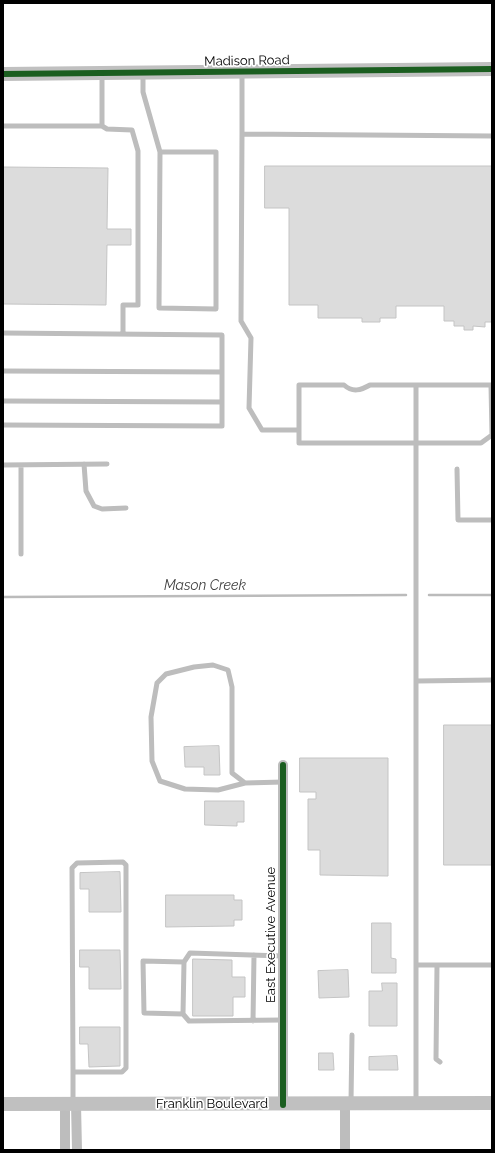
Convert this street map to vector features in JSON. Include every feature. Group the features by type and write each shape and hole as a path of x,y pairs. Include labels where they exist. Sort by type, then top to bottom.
{"street":[{"name":"Madison Road","path":"3,74 492,68"},
{"name":"East Executive Avenue","path":"283,1105 282,956 284,765"},
{"name":"Franklin Boulevard","path":"3,1104 492,1104"},
{"path":"65,1150 71,1104"},
{"path":"71,1104 77,1150"},
{"path":"344,1150 348,1104"}],"lane":[{"path":"242,72 241,320 251,338 249,408 262,430 299,430"},
{"path":"102,73 102,126"},
{"path":"143,73 142,92 160,152 159,308 216,309 216,152 160,152"},
{"path":"3,126 102,126 107,129 132,130 138,151 138,305 123,305 123,334"},
{"path":"242,134 492,136"},
{"path":"3,333 222,335 222,426 3,425"},
{"path":"3,371 222,372"},
{"path":"299,385 344,386 349,390 360,390 370,385 416,385 491,385 492,435 481,443 299,443 299,385"},
{"path":"416,385 416,1104"},
{"path":"3,400 222,402"},
{"path":"84,464 86,491 94,506 102,509 126,508"},
{"path":"3,465 107,464"},
{"path":"21,465 21,554"},
{"path":"457,469 458,520 492,520"},
{"path":"244,783 232,773 232,687 228,670 213,665 194,667 166,674 157,683 151,717 152,761 160,781 186,789 218,790 244,783 283,782"},
{"path":"416,681 492,680"},
{"path":"71,1104 73,1072 72,868 77,863 123,862 126,865 126,1068 122,1072 73,1072"},
{"path":"282,956 190,953 184,962 183,1014 189,1021 282,1020"},
{"path":"254,955 254,1020"},
{"path":"183,1014 144,1013 143,961 184,962"},
{"path":"417,965 492,965"},
{"path":"437,965 436,1059 440,1062"},
{"path":"348,1104 352,1035"}],"building":[{"path":"265,166 492,166 492,322 485,322 485,327 473,326 473,330 464,330 464,326 454,326 454,321 444,321 444,306 396,306 396,318 380,318 380,322 362,322 362,318 318,318 318,305 289,305 289,208 265,208"},
{"path":"3,167 108,168 107,229 131,229 131,245 107,245 106,305 3,304"},
{"path":"444,725 492,725 492,865 444,865"},
{"path":"219,746 220,775 204,775 204,767 185,767 184,747"},
{"path":"300,758 388,758 388,876 320,875 320,850 308,850 308,799 316,799 316,792 300,792"},
{"path":"205,801 244,801 244,822 237,822 237,826 205,825"},
{"path":"120,872 121,912 89,912 89,889 80,889 80,873"},
{"path":"166,895 234,895 234,900 242,900 242,920 234,920 234,926 166,927"},
{"path":"372,923 391,923 391,958 396,959 396,973 372,973"},
{"path":"80,950 120,950 121,989 89,989 89,967 80,967"},
{"path":"193,959 232,960 232,977 245,977 245,997 233,997 233,1016 193,1016"},
{"path":"348,970 349,997 319,998 318,971"},
{"path":"382,983 397,983 397,1026 369,1026 369,991 382,991"},
{"path":"80,1027 120,1027 120,1066 89,1067 88,1044 80,1044"},
{"path":"319,1053 333,1053 334,1070 319,1070"},
{"path":"397,1056 398,1070 369,1070 369,1057"}],"waterway":[{"name":"Mason Creek","path":"3,597 406,595"},
{"name":"Mason Creek","path":"429,595 492,595"}],"cycle path":[{"path":"3,74 492,69"},
{"path":"283,765 283,1105"}]}
